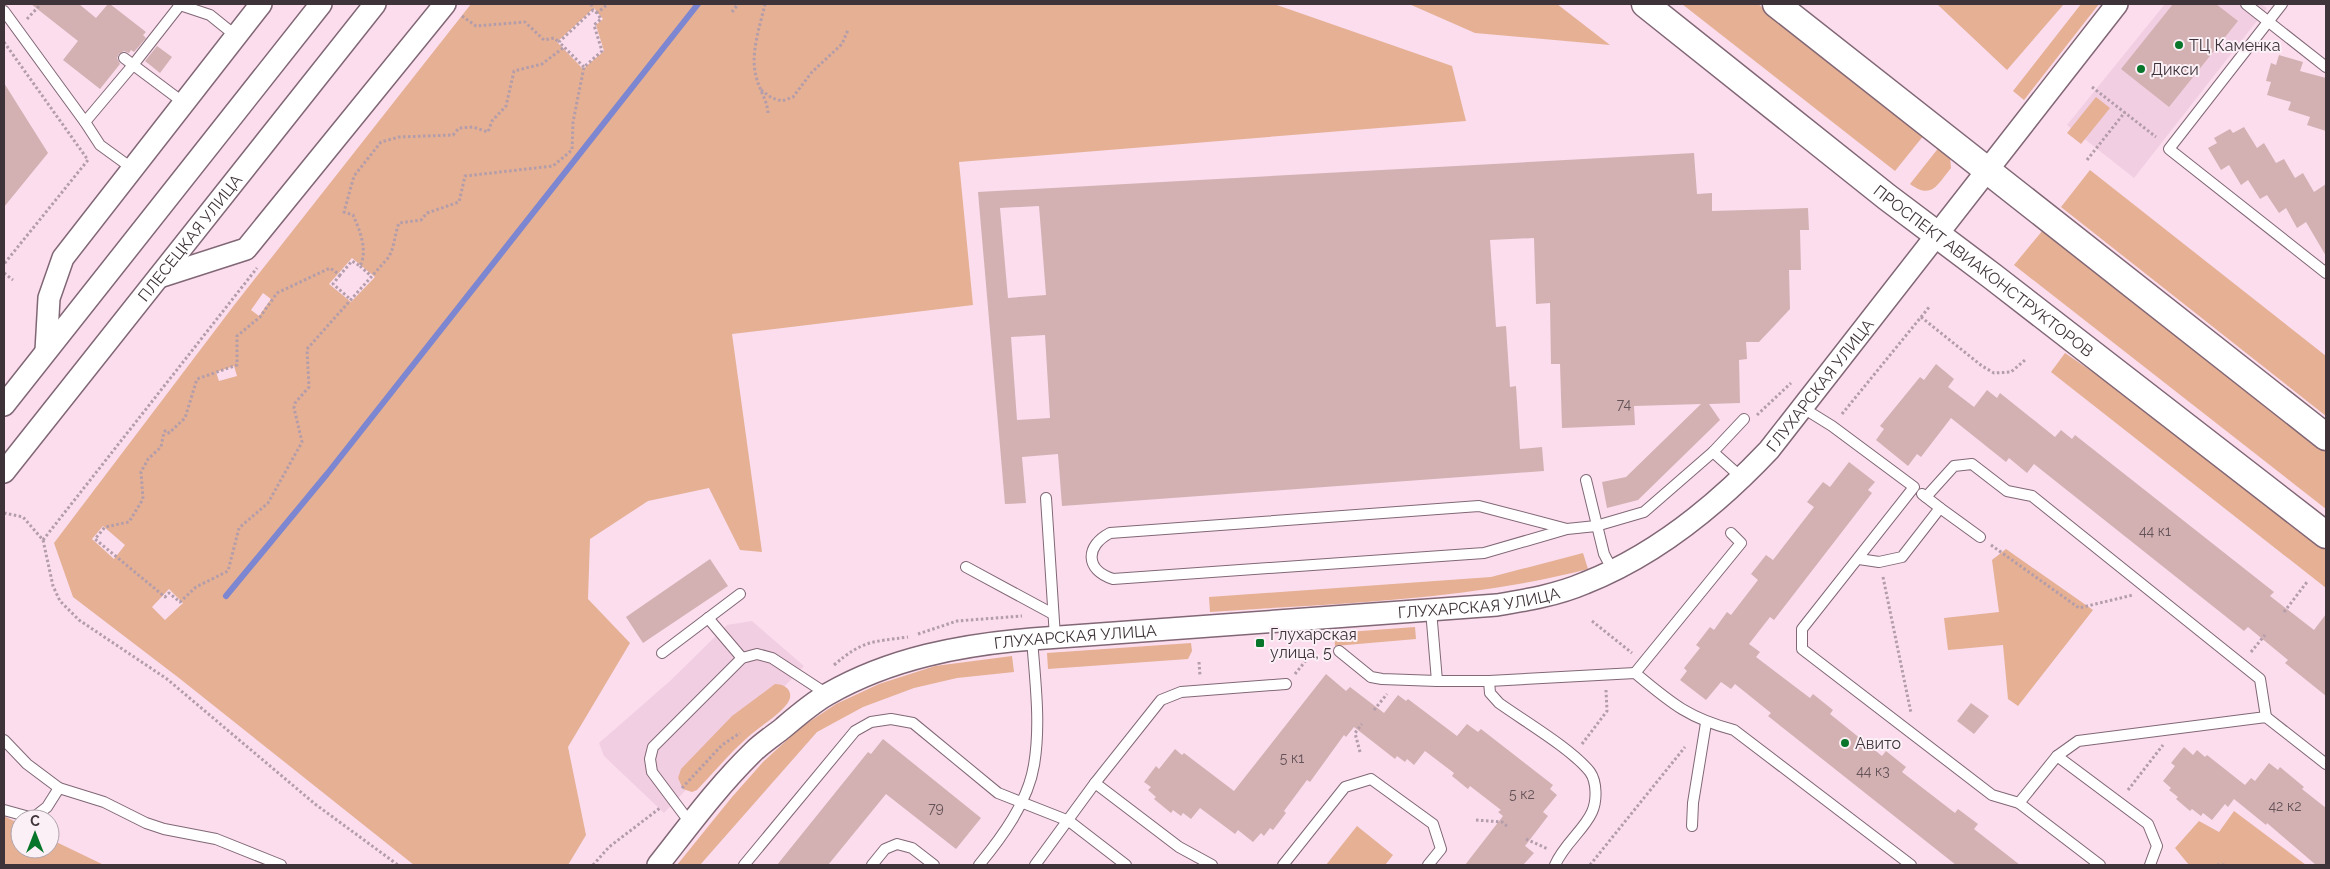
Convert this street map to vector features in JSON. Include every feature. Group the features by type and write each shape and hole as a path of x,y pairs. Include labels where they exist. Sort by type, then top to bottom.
{"street":[{"path":"46,351 49,298 63,258 261,4"},
{"path":"4,406 321,4"},
{"name":"ПЛЕСЕЦКАЯ УЛИЦА","path":"4,472 375,4"},
{"name":"ПРОСПЕКТ АВИАКОНСТРУКТОРОВ","path":"1645,4 1887,197 2326,535"},
{"path":"1776,4 2326,437"},
{"name":"ГЛУХАРСКАЯ УЛИЦА","path":"658,865 754,751 827,694 873,671 931,653 988,643 1055,637 1497,605 1545,597 1584,584 1613,571 1655,546 1711,507 1769,450 2117,4"},
{"path":"159,277 246,249 451,8"}],"lane":[{"path":"85,122 134,65 179,4 210,15 236,36"},
{"path":"2246,4 2326,66"},
{"path":"2282,4 2169,149 2326,273"},
{"path":"4,11 100,145 133,169"},
{"path":"124,58 184,104"},
{"path":"1803,408 1832,426 1980,537"},
{"path":"1567,529 1479,506 1110,533 1099,539 1092,548 1093,564 1100,575 1113,579 1484,553 1567,529 1596,526 1644,512 1713,452 1744,419"},
{"path":"1713,452 1742,478"},
{"path":"1926,497 1954,466 1972,464 2007,490 2032,496 2260,679 2266,716 2326,764"},
{"path":"1586,480 1604,554 1613,571"},
{"path":"1914,487 1802,629 1802,649 1992,795 2019,803 2100,865"},
{"path":"1046,498 1055,637"},
{"path":"1859,559 1879,562 1902,557 1940,508"},
{"path":"1339,651 1371,677 1382,679 1489,681 1635,673 1741,543 1731,533"},
{"path":"966,567 1053,614"},
{"path":"662,653 740,594"},
{"path":"1431,610 1437,681"},
{"path":"708,618 742,658"},
{"path":"984,863 1021,803 1034,767 1037,735 1032,639"},
{"path":"691,824 652,772 650,759 653,747 742,658 757,654 772,658 827,694"},
{"path":"1635,673 1678,709 1706,723 1734,730 1911,865"},
{"path":"1489,681 1490,693 1499,703 1574,756 1591,773 1596,790 1592,812 1560,853 1555,865"},
{"path":"1035,865 1095,783 1161,700 1180,692 1286,684"},
{"path":"2019,803 2057,756 2078,741 2266,716"},
{"path":"744,865 855,731 871,722 891,719 913,723 998,793 1069,821 1126,865"},
{"path":"1692,826 1693,803 1706,723"},
{"path":"4,740 27,764 60,788 104,802 146,823 164,829 216,839 281,865"},
{"path":"2057,756 2148,824 2157,846 2150,865"},
{"path":"1283,865 1345,787 1371,779 1433,824 1441,849 1428,865"},
{"path":"1095,783 1179,847 1212,865"},
{"path":"4,810 32,818 47,807 60,788"},
{"path":"872,865 885,849 897,844 912,848 934,865"}],"path":[{"path":"340,275 330,268 277,293 252,325 238,336 236,365 197,379 185,418 169,433 166,430 164,432 161,447 148,460 141,472 143,500 129,522 105,527 94,539 165,597 169,593 180,602 196,587 228,571 239,528 268,503 302,442 294,408 295,403 309,387 307,350 388,258 394,248 394,237 399,223 422,220 427,213 459,202 466,176 553,166 572,150 573,122 584,67 602,51 594,24 601,19 593,10 591,4"},
{"path":"597,14 608,4"},
{"path":"732,12 738,4"},
{"path":"765,4 754,56 756,75 768,113"},
{"path":"451,8 476,26 525,22 544,40 554,38 584,67"},
{"path":"558,42 593,10"},
{"path":"761,90 772,98 782,101 793,97 812,72 842,44 848,30"},
{"path":"4,42 88,160 4,264"},
{"path":"360,266 363,260 360,232 353,215 344,212 354,176 381,142 399,137 453,135 459,128 473,127 488,132 492,121 506,106 514,71 542,64 563,48"},
{"path":"2092,87 2156,137"},
{"path":"2087,160 2125,112"},
{"path":"43,540 263,261"},
{"path":"350,299 333,284 352,261 372,276"},
{"path":"4,273 13,280"},
{"path":"1832,426 1930,306"},
{"path":"1921,317 1982,366 1994,373 2011,372 2025,360"},
{"path":"1744,419 1760,414 1791,383"},
{"path":"4,513 23,517 43,540 53,586 60,601 79,620 167,679 315,804 398,865"},
{"path":"1980,537 2079,608 2150,591"},
{"path":"1879,562 1916,737"},
{"path":"2284,612 2307,582"},
{"path":"1592,621 1645,663"},
{"path":"2242,664 2265,635"},
{"path":"1286,684 1312,653"},
{"path":"1574,756 1606,711 1606,675"},
{"path":"1590,865 1706,723"},
{"path":"1360,752 1356,733 1362,724"},
{"path":"592,865 605,851 672,798 722,745 748,728"},
{"path":"2118,802 2176,728"},
{"path":"1476,820 1502,822 1508,826"},
{"path":"1526,839 1560,853"},
{"path":"2217,865 2226,865"}],"shaded area":[{"path":"471,4 1274,4 1452,66 1466,121 959,162 973,305 732,334 762,552 740,550 709,488 648,501 590,539 588,599 630,643 568,747 586,835 568,865 414,865 179,678 73,597 54,543 235,304","holes":["594,8 603,19 596,25 604,51 583,69 557,42","352,258 375,277 351,302 329,284","263,293 271,299 259,316 251,310","234,366 237,376 219,381 216,372","103,526 125,545 114,559 92,539","169,589 183,603 165,620 152,607"]},
{"path":"1409,4 1557,4 1610,45 1475,33"},
{"path":"1682,4 1758,4 1924,135 1895,171"},
{"path":"1937,4 2064,4 2007,70"},
{"path":"2081,4 2099,4 2024,100 2013,91"},
{"path":"2165,4 2261,4 2267,8 2134,178 2067,125"},
{"path":"2096,97 2110,108 2081,144 2067,133"},
{"path":"1940,146 1950,156 1951,168 1942,180 1938,185 1924,191 1910,184"},
{"path":"2090,170 2326,356 2326,416 2061,207"},
{"path":"2043,230 2326,452 2326,509 2014,265"},
{"path":"2065,353 2147,409 2326,550 2326,588 2051,372"},
{"path":"2006,549 2093,610 2018,706 2008,699 2003,645 1948,650 1944,618 1999,612 1992,560"},
{"path":"1583,553 1588,569 1542,580 1495,588 1353,603 1210,612 1209,597 1491,577"},
{"path":"752,621 804,666 664,813 604,756 599,743 670,681 727,625"},
{"path":"1415,627 1416,639 1335,646 1334,633"},
{"path":"1191,643 1192,651 1188,659 1048,669 1047,653"},
{"path":"1012,656 1014,672 957,678 914,688 863,707 817,732 700,865 677,865 763,762 800,728 836,704 879,684 935,666"},
{"path":"775,684 786,687 790,693 789,700 783,709 741,743 697,790 692,792 683,789 678,778 681,769 732,716"},
{"path":"2234,811 2306,865 2189,865 2175,848 2199,821 2219,832"},
{"path":"4,816 10,819 10,859 60,859 60,844 104,865 4,865"},
{"path":"1357,826 1393,855 1385,865 1326,865"}],"building":[{"path":"31,4 79,4 96,18 110,4 146,32 143,35 146,38 134,52 131,50 129,53 124,51 119,54 117,58 120,64 100,89 63,60 78,41"},
{"name":"ТЦ Каменка","path":"2173,4 2216,4 2238,21 2169,107 2121,69"},
{"path":"157,46 172,57 160,73 145,61"},
{"path":"2279,55 2303,62 2300,71 2326,78 2326,131 2307,125 2310,117 2288,110 2291,102 2267,95 2271,82 2266,81 2271,63 2276,65"},
{"path":"4,83 48,153 4,207"},
{"path":"2244,127 2257,148 2264,143 2276,163 2284,159 2295,178 2303,173 2314,192 2326,184 2326,256 2306,222 2297,228 2286,208 2279,213 2267,195 2260,199 2248,180 2241,185 2229,165 2221,170 2208,148 2217,143 2214,138 2230,129 2233,133"},
{"path":"1694,153 1697,194 1712,193 1712,211 1808,208 1809,230 1800,230 1801,270 1789,270 1790,309 1759,342 1746,342 1747,359 1739,360 1740,403 1709,404 1720,420 1638,500 1607,508 1602,482 1626,477 1701,404 1634,406 1635,425 1562,428 1560,364 1551,364 1550,303 1536,304 1534,238 1490,240 1496,327 1506,326 1510,387 1516,386 1520,449 1542,447 1544,471 1062,506 1058,454 1022,457 1026,503 1005,504 978,192","holes":["1039,206 1046,295 1008,298 1000,208","1045,335 1050,418 1017,420 1011,337"]},
{"path":"1936,364 1954,379 1948,387 1974,407 1987,390 1997,398 2000,393 2055,437 2061,430 2072,439 2075,435 2274,592 2270,596 2314,630 2326,614 2326,696 2285,663 2288,660 2248,627 2244,631 2034,464 2027,473 2009,458 2006,462 1951,418 1921,457 1917,454 1908,466 1876,440 1884,429 1880,426 1920,377 1924,380"},
{"path":"1849,462 1875,482 1868,490 1872,493 1774,620 1770,617 1749,644 1760,652 1756,657 1810,698 1813,694 1833,710 1830,714 1882,756 1886,751 1906,767 1902,772 1955,813 1958,809 1978,824 1974,829 2020,865 1956,865 1768,716 1771,713 1735,684 1731,689 1721,682 1706,700 1680,680 1687,671 1684,668 1700,648 1696,645 1710,627 1714,630 1727,612 1731,615 1758,580 1751,574 1766,555 1773,560 1814,507 1807,502 1823,482 1830,487"},
{"path":"710,559 728,586 643,643 626,617"},
{"path":"1326,674 1346,691 1350,687 1384,713 1398,695 1406,701 1408,699 1457,736 1467,724 1478,732 1481,729 1553,785 1550,789 1557,795 1543,812 1548,816 1525,846 1534,853 1523,865 1465,865 1503,816 1498,812 1501,810 1470,786 1468,789 1452,776 1454,773 1425,751 1414,765 1407,759 1405,762 1397,756 1395,759 1354,727 1346,737 1344,735 1310,782 1307,780 1284,811 1286,813 1273,830 1270,828 1264,836 1261,833 1253,842 1238,830 1235,834 1200,808 1191,819 1183,813 1181,816 1173,810 1171,813 1154,799 1156,797 1148,790 1151,787 1144,782 1156,766 1159,769 1175,749 1182,755 1184,753 1234,791"},
{"path":"1971,703 1989,716 1974,734 1957,721"},
{"path":"883,739 981,818 956,849 886,794 828,865 777,865 868,752 871,754"},
{"path":"2184,747 2193,755 2197,750 2205,757 2207,755 2245,785 2251,778 2255,781 2269,763 2278,770 2280,767 2304,787 2302,789 2326,808 2326,865 2316,865 2267,823 2266,825 2234,799 2228,807 2225,804 2212,820 2203,813 2201,816 2192,809 2190,811 2176,799 2178,797 2169,790 2171,788 2163,781 2175,766 2171,763"}],"waterway":[{"path":"226,596 327,474 698,4"}],"place":[{"name":"ТЦ Каменка","path":"2179,45"},
{"name":"Дикси","path":"2141,69"},
{"name":"Глухарская улица, 5","path":"1260,643"},
{"name":"Авито","path":"1845,743"}]}
